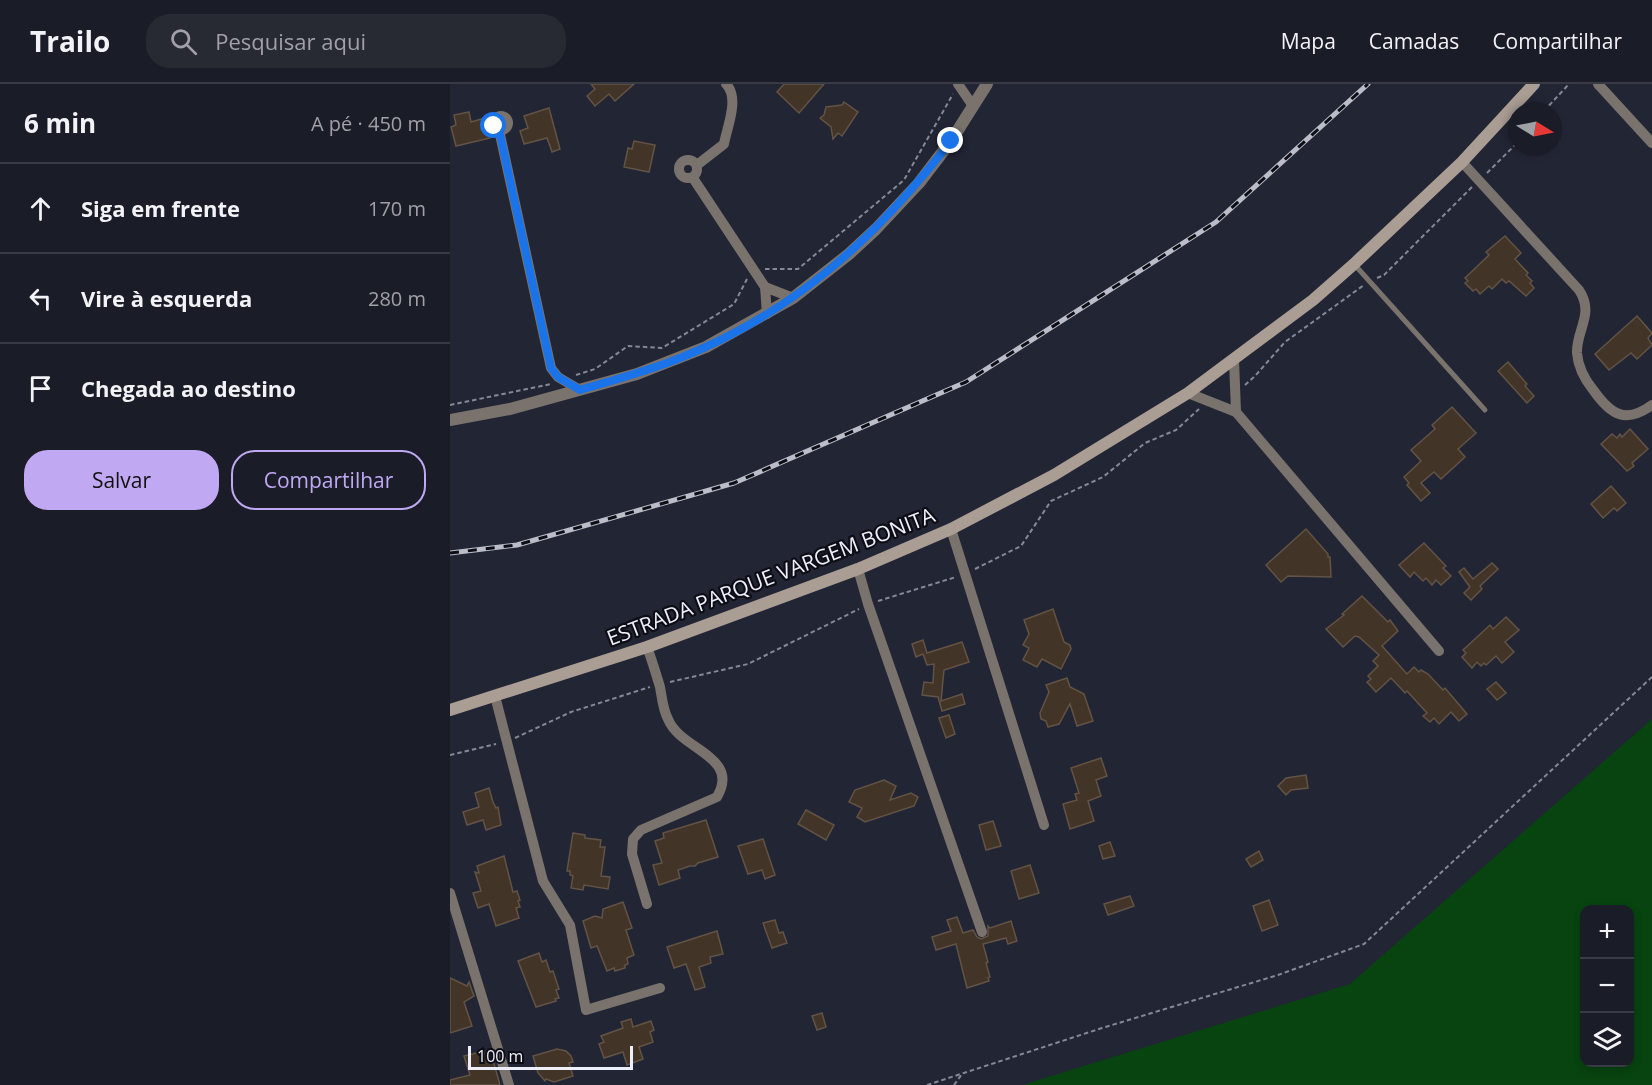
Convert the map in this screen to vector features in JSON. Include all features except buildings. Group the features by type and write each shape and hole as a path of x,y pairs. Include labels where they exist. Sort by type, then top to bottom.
{"main road":[{"name":"ESTRADA PARQUE VARGEM BONITA","path":"450,710 647,647 858,568 951,529 1054,475 1188,393 1289,319 1354,264 1462,162 1534,84"}],"street":[{"path":"697,165 724,144 733,98 726,84"},
{"path":"450,420 510,409 637,374 706,347 793,298 849,254 919,183 951,141 987,84"},
{"path":"1598,84 1652,143"},
{"path":"958,85 973,106"},
{"path":"499,130 551,368 553,374 580,390"},
{"path":"693,178 682,176 679,166 688,160 697,165"},
{"path":"1462,162 1586,300 1586,311 1577,351 1579,365 1603,404 1618,415 1638,413 1652,405"},
{"path":"693,178 697,172 697,165"},
{"path":"693,178 765,288 767,314"},
{"path":"765,288 793,298"},
{"path":"1234,360 1236,412"},
{"path":"1188,393 1236,412 1439,651"},
{"path":"951,529 1044,825"},
{"path":"858,568 868,604 982,932"},
{"path":"647,647 668,721 683,738 714,759 722,773 723,781 717,797 640,830 633,839 632,854 647,904"},
{"path":"495,696 543,881 570,925 586,1010 660,988"},
{"path":"450,893 509,1085"}],"lane":[{"path":"1354,264 1485,410"}],"path":[{"path":"1552,102 1569,84"},
{"path":"450,405 562,380 595,369 628,346 662,348 734,304 753,269 798,269 904,180 958,85"},
{"path":"927,1085 1102,1028 1278,975 1364,944 1652,677"},
{"path":"954,1085 962,1074"}],"green space":[{"path":"1652,719 1652,1085 1022,1085 1350,984"}],"railway":[{"path":"450,553 517,545 734,483 966,382 1216,222 1368,84"}],"route":[{"path":"494,126 499,130 551,368 553,374 580,390 637,374 706,347 793,298 849,254 876,229 919,183 951,141"}]}
